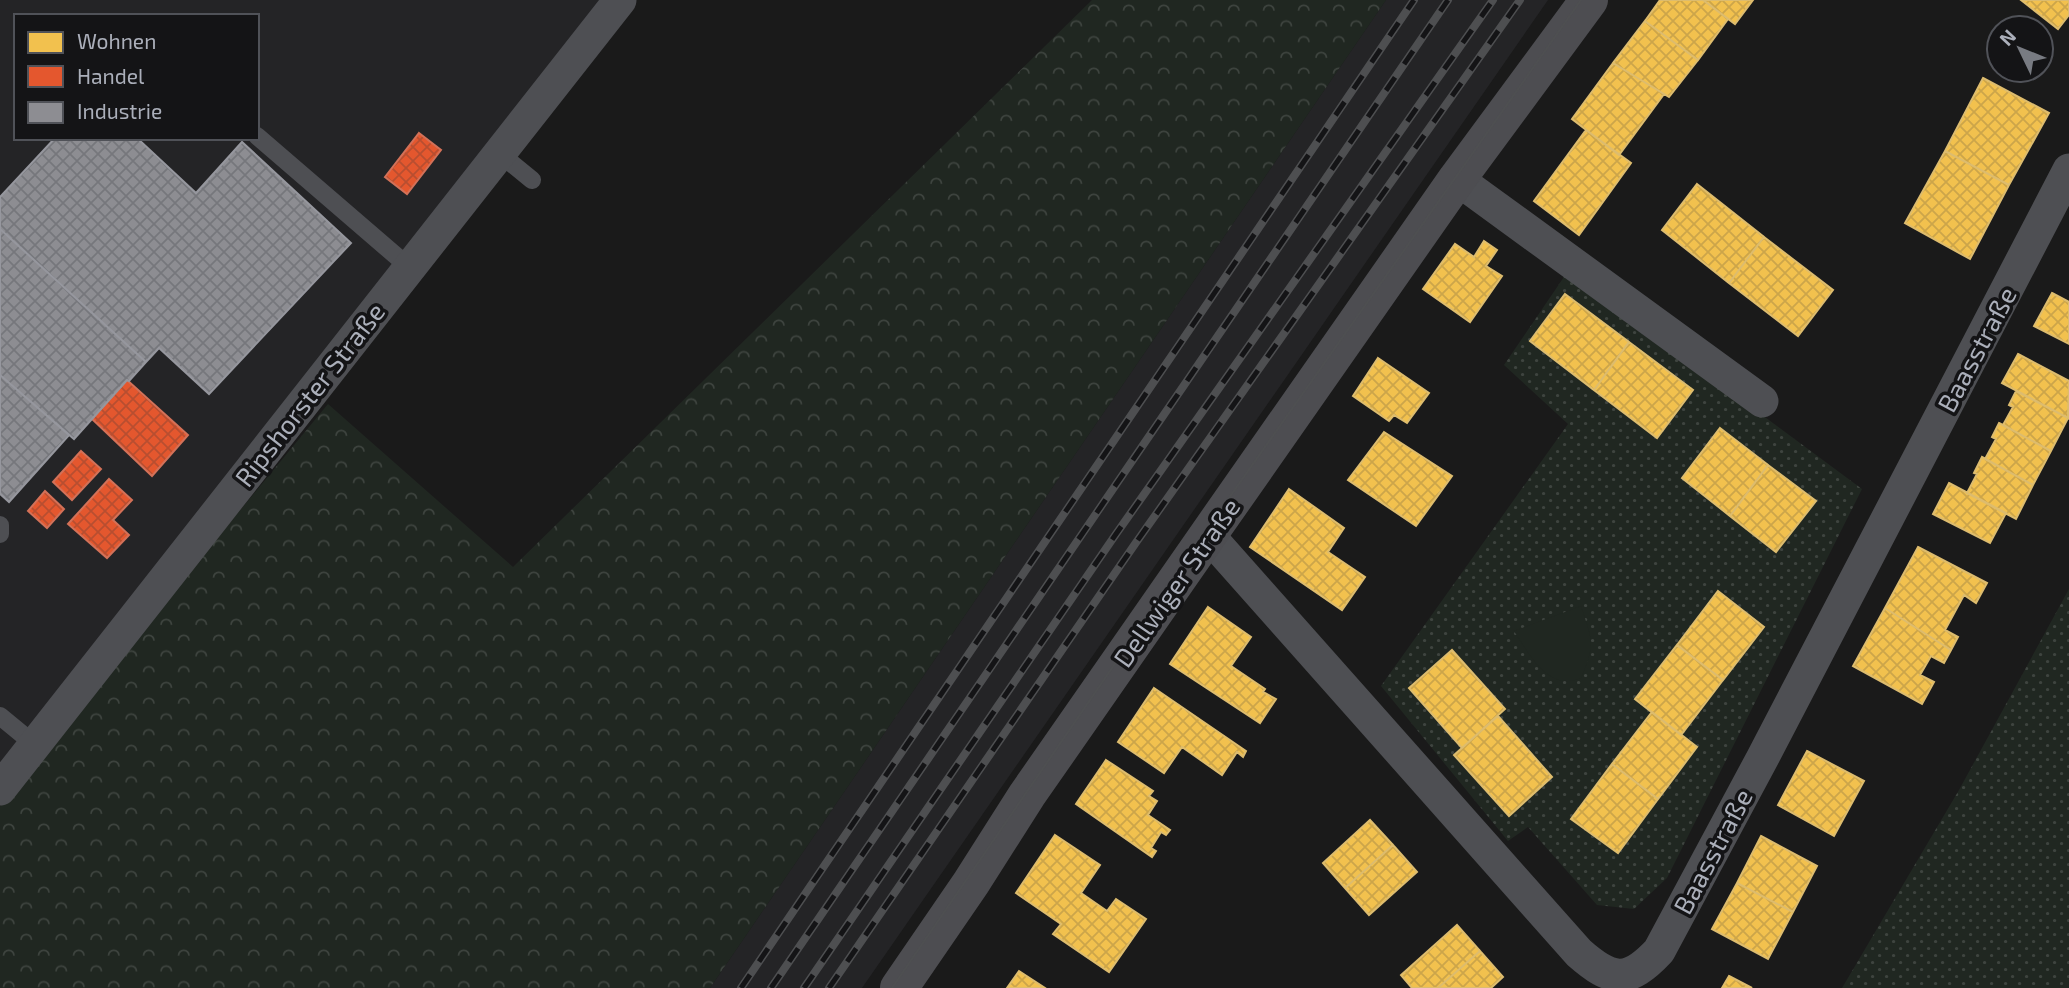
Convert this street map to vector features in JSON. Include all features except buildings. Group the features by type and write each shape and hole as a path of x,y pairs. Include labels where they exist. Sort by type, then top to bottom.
{"main road":[{"name":"Dellwiger Straße","path":"899,988 1027,795 1457,179 1589,0"}],"street":[{"name":"Ripshorster Straße","path":"0,789 620,0"},
{"name":"Baasstraße","path":"1208,536 1578,953 1595,967 1614,977 1632,975 1659,951 2069,170"},
{"path":"1457,179 1762,401"}],"lane":[{"path":"259,138 409,267"},
{"path":"499,153 532,180"},
{"path":"0,525 0,534"},
{"path":"0,716 34,744"}],"shaded area":[{"path":"0,0 609,0 0,776"},
{"path":"1386,0 1548,0 862,988 710,988"}],"green space":[{"path":"1092,0 1386,0 710,988 0,988 0,806 45,746 328,404 513,567"},
{"path":"1568,271 1862,489 1667,878 1634,909 1597,905 1528,827 1508,841 1381,686 1568,424 1504,365"},
{"path":"2069,589 2069,988 1842,988 1959,790"},
{"path":"1581,606 1590,635 1589,657 1581,678 1559,680 1541,669 1514,631"}],"tram line":[{"path":"892,988 1224,505 1581,0"}],"railway":[{"path":"741,988 1414,0"},
{"path":"771,988 1448,0"},
{"path":"804,988 1116,534 1493,0"},
{"path":"829,988 1135,544 1520,0"}]}
